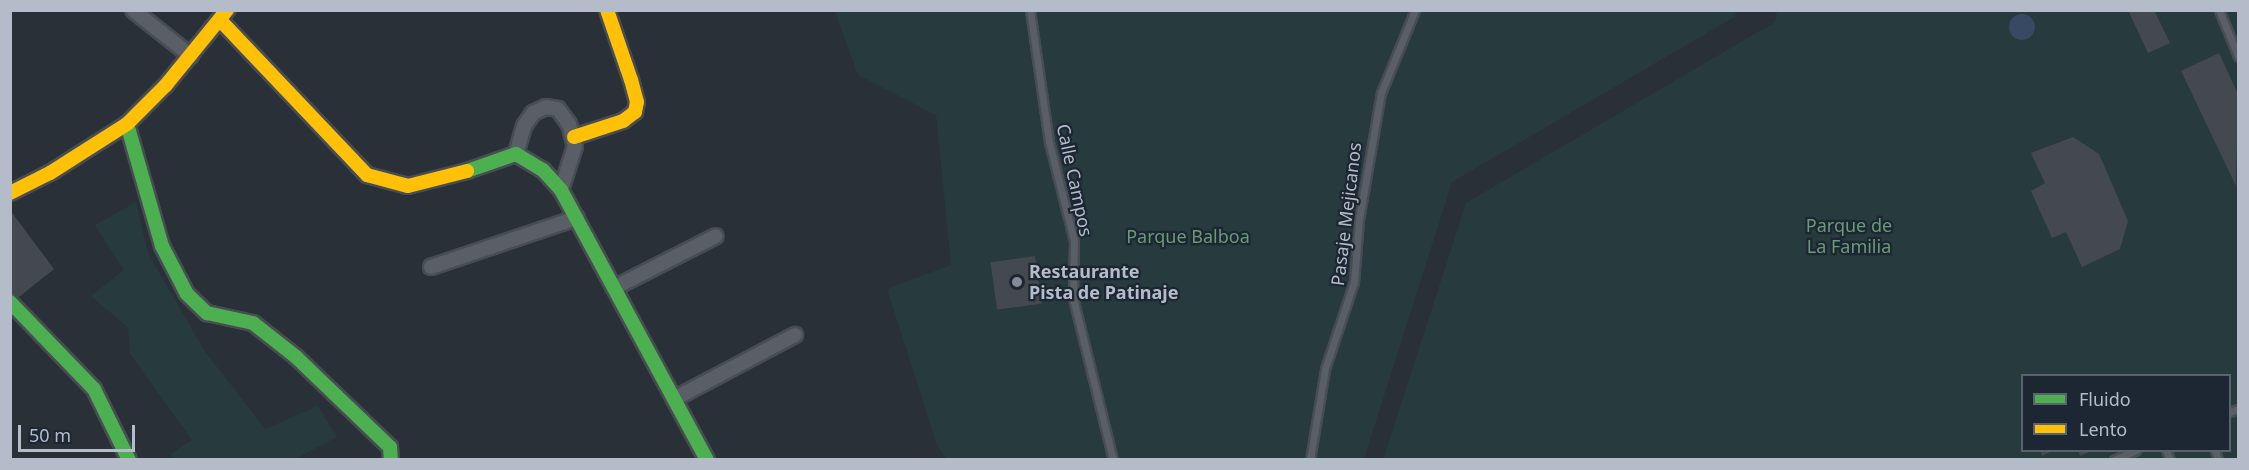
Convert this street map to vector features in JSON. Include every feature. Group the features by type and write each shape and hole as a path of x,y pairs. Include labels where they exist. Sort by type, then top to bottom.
{"street":[{"path":"134,10 191,56"},
{"path":"574,137 623,121 635,112 637,102 632,80 607,10"},
{"path":"10,194 127,124 191,56 224,15 367,175 396,186 415,185 436,182 516,154 543,170 561,190 577,218 707,459"},
{"path":"516,154 524,126 533,113 546,107 564,115 574,137 574,153 561,190"},
{"path":"127,124 162,246 187,294 207,313 253,322 279,343 390,447 391,459"},
{"path":"431,267 577,218"},
{"path":"615,288 716,236"},
{"path":"10,302 94,389 129,459"},
{"path":"674,399 795,335"}],"lane":[{"name":"Calle Campos","path":"1030,10 1049,142 1074,241 1073,298 1113,459"},
{"name":"Pasaje Mejicanos","path":"1310,459 1325,369 1354,282 1360,210 1381,93 1415,10"},
{"path":"2219,10 2238,56"},
{"path":"2114,459 2124,458"}],"green space":[{"name":"Parque Balboa","path":"1734,10 1736,16 1452,182 1364,459 947,460 937,445 887,289 951,265 936,115 858,75 835,11"},
{"name":"Parque de La Familia","path":"1777,11 2238,11 2238,459 1383,460 1466,203 1775,22"},
{"path":"136,202 148,253 204,350 265,429 318,406 337,437 295,459 174,459 171,454 192,440 130,354 128,328 91,296 124,270 95,225"}],"water":[{"path":"2022,14 2031,18 2035,27 2031,36 2022,40 2013,36 2009,27 2013,18"}],"building":[{"path":"2128,10 2154,10 2170,43 2148,53"},
{"path":"2219,53 2238,94 2236,186 2181,71"},
{"path":"2073,137 2099,154 2128,221 2120,249 2082,267 2066,232 2052,238 2031,191 2045,183 2031,153"},
{"path":"10,210 54,269 14,301 10,298"},
{"name":"Restaurante Pista de Patinaje","path":"1035,256 1042,304 997,310 990,262"}],"traffic: fast":[{"path":"127,124 162,246 187,294 207,313 253,323 296,357 390,447 391,460"},
{"path":"467,171 516,154 543,170 561,190 707,460"},
{"path":"10,302 94,389 129,460"}],"traffic: slow":[{"path":"10,193 50,173 127,124 166,85 227,10"},
{"path":"574,137 623,121 635,112 637,102 631,80 607,10"},
{"path":"220,20 367,175 408,186 467,171"}],"place":[{"name":"Restaurante Pista de Patinaje","path":"1017,282"}]}
